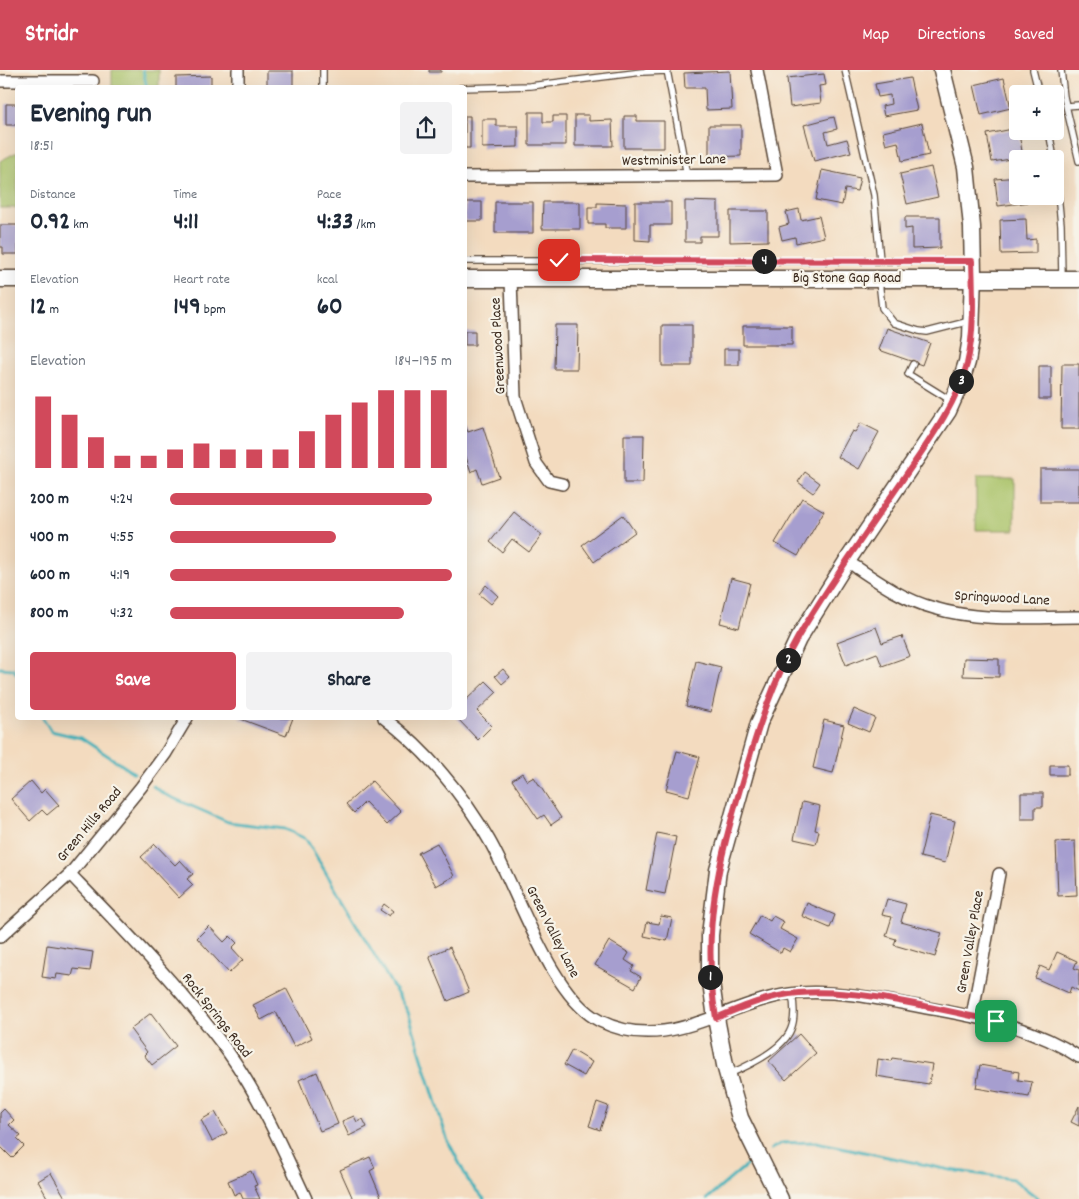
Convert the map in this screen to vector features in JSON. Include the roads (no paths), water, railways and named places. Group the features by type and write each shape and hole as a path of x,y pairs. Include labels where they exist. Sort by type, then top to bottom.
{"street":[{"path":"238,70 238,85"},
{"name":"Westminister Lane","path":"467,177 777,174 757,70"},
{"path":"780,1199 740,1118 727,1074 710,975 712,907 722,853 759,723 798,639 846,561 932,436 952,402 967,362 971,321 972,261 966,167 942,70"},
{"path":"0,80 94,81"},
{"path":"0,279 15,279"},
{"name":"Big Stone Gap Road","path":"467,279 1079,279"},
{"name":"Greenwood Place","path":"511,279 515,397 536,463 549,481 562,484"},
{"name":"Springwood Lane","path":"846,561 889,589 940,610 982,616 1079,617"},
{"name":"Green Hills Road","path":"0,937 70,874 141,788 166,753 186,720"},
{"name":"Green Valley Lane","path":"386,720 435,765 461,797 499,858 558,981 585,1013 621,1029 642,1033 682,1029 757,1002 792,994 847,995 972,1016 1019,1027 1046,1037 1079,1056"},
{"name":"Rock Springs Road","path":"70,874 173,984 228,1053 255,1094 306,1199"},
{"name":"Green Valley Place","path":"972,1016 999,874"}],"lane":[{"path":"323,70 323,85"},
{"path":"467,88 530,86 667,70 687,176"},
{"path":"845,70 874,195 880,260"},
{"path":"1033,70 1037,85"},
{"path":"1061,70 1066,106 1079,161"},
{"path":"1066,106 1079,105"},
{"path":"1060,205 1062,225 1062,279"},
{"path":"467,261 972,261"},
{"path":"878,279 882,308 894,323 918,332 927,332 971,321"},
{"path":"913,364 908,374 952,402"},
{"path":"727,1074 759,1062 786,1038 792,1029 792,994"}],"waterway":[{"path":"143,70 146,85"},
{"path":"0,668 13,669 15,672"},
{"path":"44,720 51,731 81,738 134,773"},
{"path":"153,786 164,794 228,822 285,829 306,839 408,1012 447,1139 469,1182 484,1199"},
{"path":"771,1149 782,1143 816,1142 950,1170 1013,1179 1039,1199"},
{"path":"707,1199 750,1162"}]}
